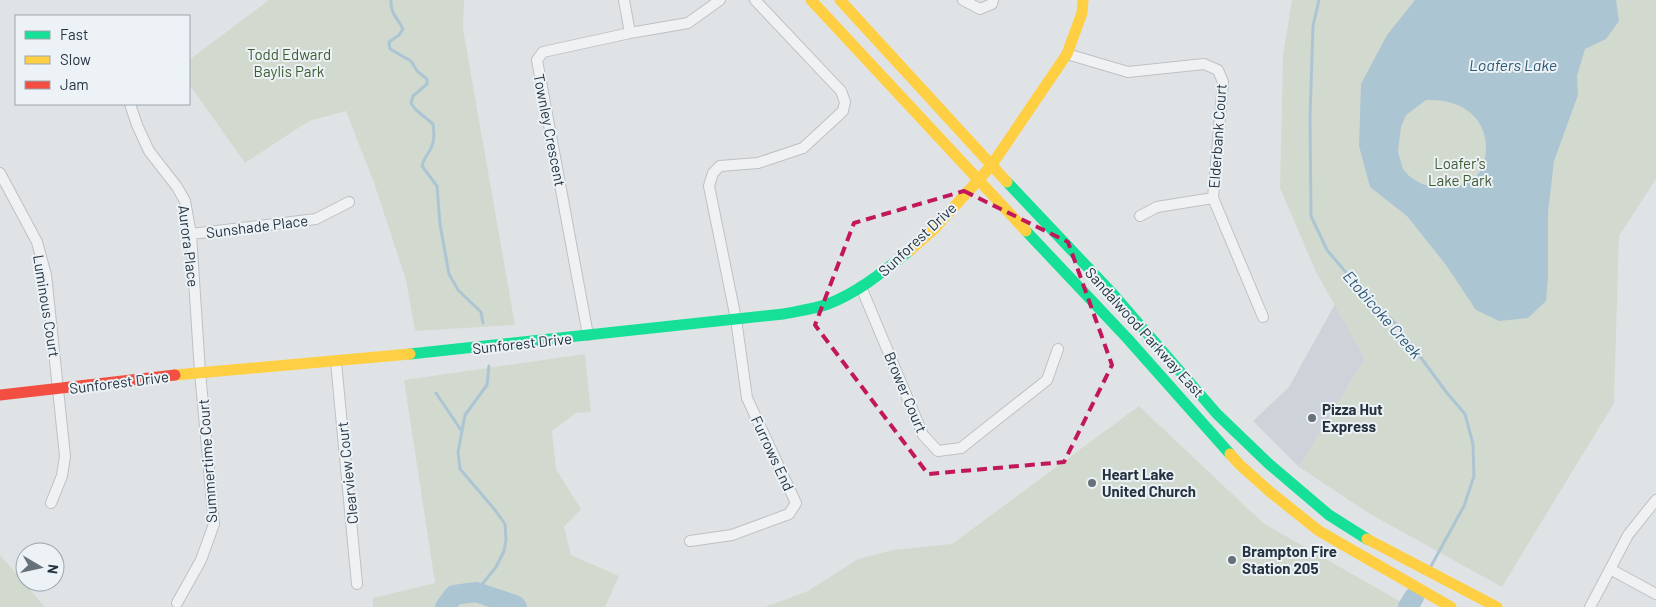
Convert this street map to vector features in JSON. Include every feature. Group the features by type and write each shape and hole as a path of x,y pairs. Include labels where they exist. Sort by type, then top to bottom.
{"main road":[{"name":"Sandalwood Parkway East","path":"811,0 1127,338 1240,465 1269,491 1319,530 1451,607"},
{"name":"Sandalwood Parkway East","path":"840,0 991,166 1113,294 1217,414 1269,464 1336,520 1357,534 1497,607"},
{"name":"Sunforest Drive","path":"0,395 200,372 336,362 783,314 828,304 881,274 934,229 991,166 1067,54 1082,13 1084,0"}],"street":[{"path":"624,0 630,33"},
{"name":"Townley Crescent","path":"588,335 537,60 543,52 630,33 688,23 720,0"},
{"path":"736,318 709,186 713,173 720,166 758,163 803,148 843,111 845,102 841,91 755,0"},
{"path":"963,0 980,9 992,4 993,0"},
{"name":"Elderbank Court","path":"1067,54 1128,72 1204,64 1218,70 1223,82 1213,198 1263,317"},
{"name":"Aurora Place","path":"130,105 149,151 185,201 191,234 200,372"},
{"name":"Luminous Court","path":"0,173 37,242 46,275 65,456 62,476 51,503"},
{"path":"1140,216 1157,206 1213,198"},
{"name":"Sunshade Place","path":"191,234 316,219 349,202"},
{"name":"Brower Court","path":"861,287 922,435 938,451 961,448 1047,380 1058,349"},
{"name":"Furrows End","path":"690,541 732,535 789,514 796,503 747,398 736,318"},
{"name":"Clearview Court","path":"336,362 357,584"},
{"name":"Summertime Court","path":"178,603 201,560 214,524 200,372"},
{"path":"1590,607 1628,535 1656,500"},
{"path":"1610,569 1656,594"}],"highlighted area":[{"path":"964,191 1068,242 1112,365 1064,462 928,474 815,325 854,223"}],"shaded area":[{"path":"1335,304 1365,359 1299,467 1253,421 1289,387"}],"green space":[{"name":"Todd Edward Baylis Park","path":"269,0 464,0 463,29 515,325 415,331 406,280 374,183 346,111 309,121 245,163 190,85 190,59"},
{"name":"Loafer's Lake Park","path":"1292,0 1656,0 1656,179 1619,236 1614,403 1502,587 1370,514 1299,467 1365,359 1316,272 1280,188 1283,56"},
{"path":"585,354 591,412 576,413 552,431 556,469 581,509 564,527 571,555 619,576 605,607 373,607 373,598 435,583 404,380"},
{"path":"1139,406 1263,523 1410,607 765,607 808,591 858,559 893,550 952,544"},
{"path":"0,555 15,572 15,592 32,592 45,607 0,607"}],"water":[{"name":"Loafers Lake","path":"1415,0 1616,0 1619,21 1606,39 1585,49 1577,76 1578,95 1554,161 1548,212 1546,301 1528,318 1499,321 1476,310 1446,265 1407,216 1370,187 1359,146 1361,84 1387,35","holes":["1426,100 1440,100 1453,103 1473,115 1485,136 1484,163 1474,181 1451,188 1422,184 1410,177 1403,169 1398,152 1401,127 1406,115"]}],"waterway":[{"path":"391,0 393,12 403,29 399,35 389,42 390,49 411,61 417,71 427,79 427,84 413,96 411,103 415,109 433,124 433,142 422,166 437,186 440,224 449,274 458,290 481,312 483,323"},
{"name":"Etobicoke Creek","path":"1319,0 1313,26 1310,117 1311,216 1327,250 1355,283 1396,324 1447,393 1465,414 1473,444 1474,476 1464,506 1430,568"},
{"path":"476,592 496,567 504,551 506,540 505,524 460,469 458,452 465,415 487,385 489,366"},
{"path":"436,393 461,430"},
{"name":"Etobicoke Creek","path":"445,607 454,595 476,592 517,607"},
{"name":"Etobicoke Creek","path":"1408,607 1414,597"}],"traffic: fast":[{"path":"1007,182 1113,294 1217,414 1269,464 1329,515 1367,539"},
{"path":"1026,231 1127,338 1230,454"},
{"path":"410,354 806,310 828,304 850,293 871,280 909,251"}],"traffic: slow":[{"path":"811,0 1026,231"},
{"path":"840,0 1007,182"},
{"path":"909,251 934,229 991,166 1067,54 1082,13 1083,0"},
{"path":"175,375 410,354"},
{"path":"1230,454 1269,491 1319,531 1451,607"},
{"path":"1367,539 1497,607"}],"traffic: jam":[{"path":"0,395 175,375"}],"place":[{"name":"Pizza Hut Express","path":"1312,418"},
{"name":"Heart Lake United Church","path":"1092,483"},
{"name":"Brampton Fire Station 205","path":"1232,560"}]}
